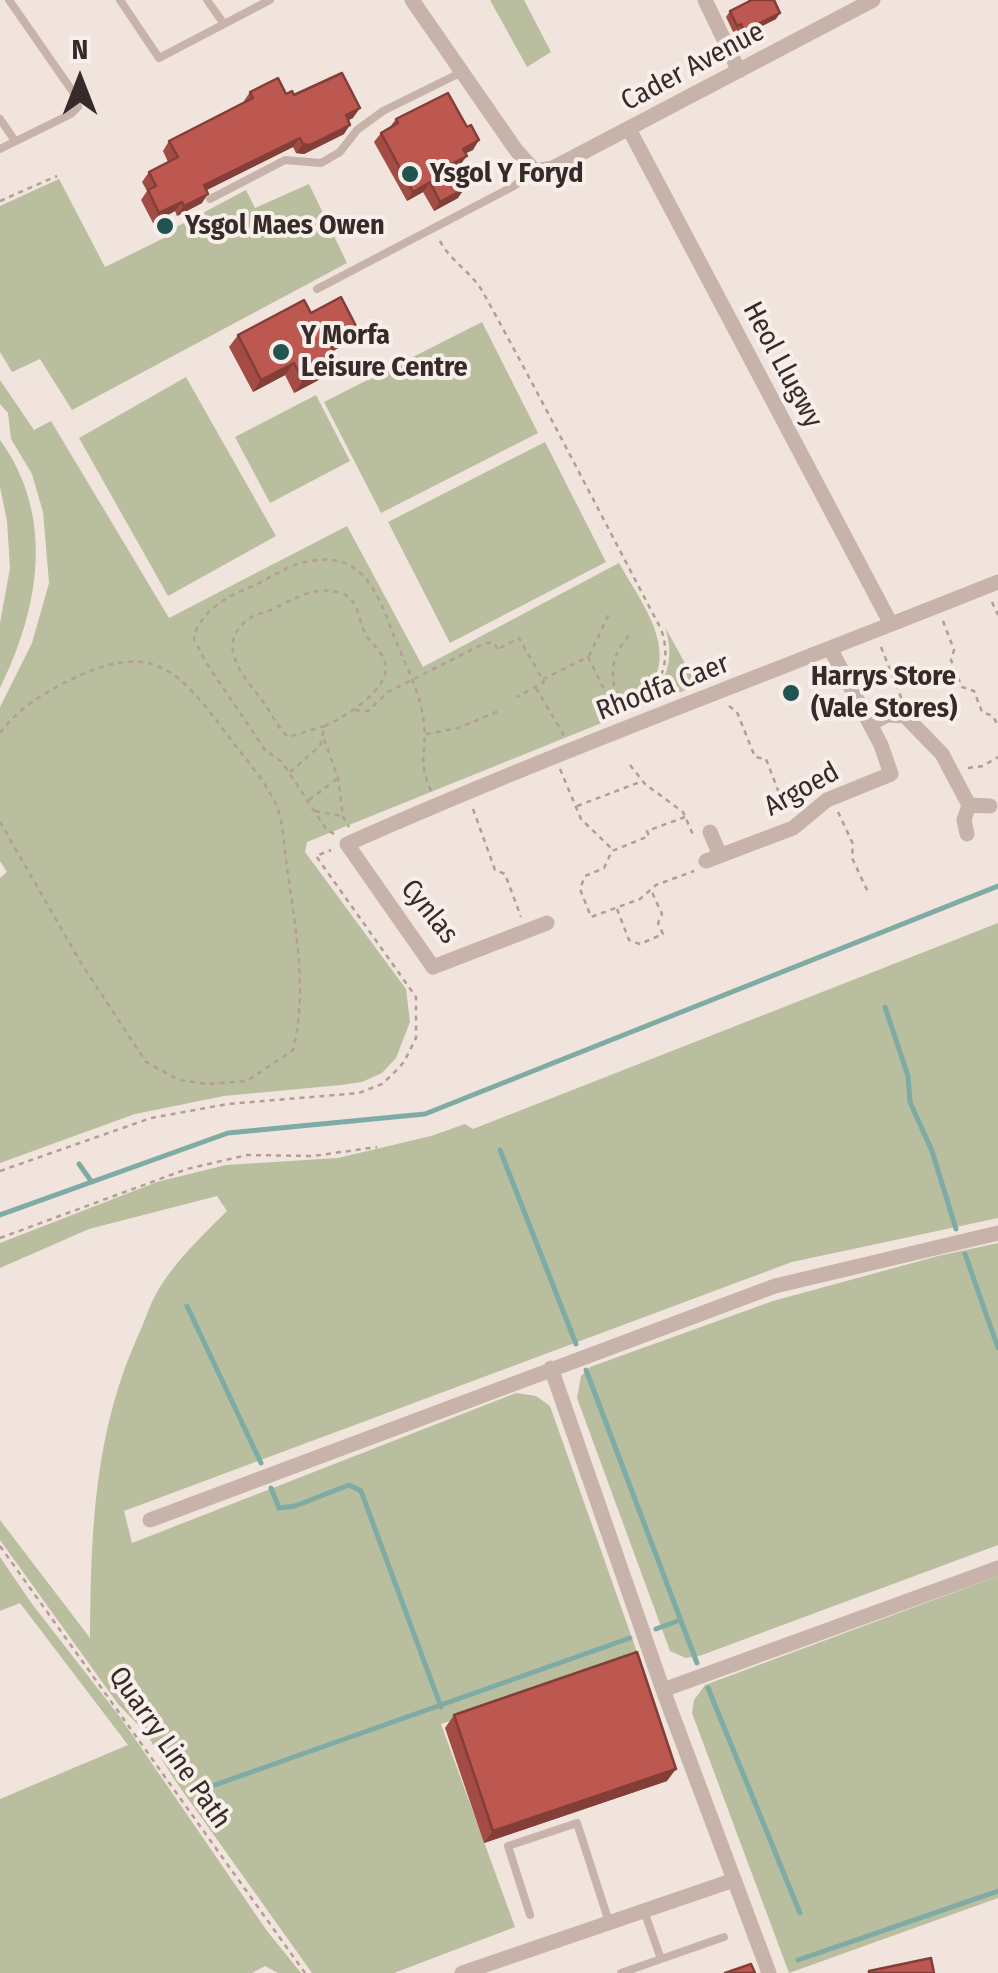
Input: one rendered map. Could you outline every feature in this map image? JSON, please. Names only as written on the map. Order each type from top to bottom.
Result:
[{"type":"street","points":[[412,0],[516,150],[535,171]]},
{"type":"street","points":[[705,0],[739,71]]},
{"type":"street","name":"Cader Avenue","points":[[535,171],[553,168],[629,130],[873,0]]},
{"type":"street","name":"Heol Llugwy","points":[[629,130],[883,628]]},
{"type":"street","name":"Rhodfa Caer","points":[[351,842],[625,728],[998,582]]},
{"type":"street","name":"Argoed","points":[[713,858],[793,828],[825,802],[891,774],[831,650]]},
{"type":"street","points":[[870,724],[897,714],[912,722],[950,766],[970,805],[964,820],[967,834]]},
{"type":"street","points":[[970,805],[990,806]]},
{"type":"street","points":[[710,832],[713,858]]},
{"type":"street","name":"Cynlas","points":[[351,842],[434,967],[547,923]]},
{"type":"street","points":[[150,1520],[776,1286],[998,1233]]},
{"type":"street","points":[[551,1368],[662,1690],[769,1973]]},
{"type":"street","points":[[662,1690],[998,1568]]},
{"type":"street","points":[[462,1973],[734,1880]]},
{"type":"lane","points":[[0,149],[78,107],[72,92],[9,0]]},
{"type":"lane","points":[[120,0],[159,58],[270,0]]},
{"type":"lane","points":[[207,0],[224,24]]},
{"type":"lane","points":[[210,200],[284,160],[321,163],[340,152],[356,130],[383,111],[462,72]]},
{"type":"lane","points":[[0,120],[15,141]]},
{"type":"lane","points":[[317,288],[514,186],[535,171]]},
{"type":"lane","points":[[530,1915],[508,1846],[577,1823],[610,1922]]},
{"type":"lane","points":[[644,1911],[661,1959]]},
{"type":"lane","points":[[621,1973],[724,1937]]},
{"type":"path","points":[[0,201],[57,176]]},
{"type":"path","points":[[434,227],[451,258],[478,283],[661,629],[666,659],[662,677],[640,714],[644,721]]},
{"type":"path","points":[[351,842],[326,829],[282,762],[265,750],[194,640],[201,620],[235,593],[302,562],[333,561],[356,566],[364,573],[388,618],[413,682],[424,734],[420,767],[437,806]]},
{"type":"path","points":[[342,593],[353,600],[365,632],[385,662],[386,672],[379,686],[354,710],[324,726],[288,737],[233,658],[235,637],[249,619],[300,595],[342,593]]},
{"type":"path","points":[[936,606],[954,650],[951,660],[962,687],[974,691],[982,712],[993,716],[998,726]]},
{"type":"path","points":[[517,697],[588,657],[609,614]]},
{"type":"path","points":[[883,628],[912,722]]},
{"type":"path","points":[[625,728],[612,676],[613,659],[630,634]]},
{"type":"path","points":[[354,710],[368,711],[385,694],[485,644],[500,650],[519,638],[543,679]]},
{"type":"path","points":[[588,657],[610,699],[616,697]]},
{"type":"path","points":[[0,733],[11,718],[33,701],[96,667],[128,662],[154,665],[192,686],[266,786],[279,811],[298,942],[300,1002],[294,1050],[248,1081],[206,1084],[179,1080],[146,1062],[81,963],[0,822]]},
{"type":"path","points":[[379,686],[385,694]]},
{"type":"path","points":[[536,686],[572,750]]},
{"type":"path","points":[[723,691],[731,710],[737,712],[754,757],[766,759],[793,828]]},
{"type":"path","points":[[424,734],[458,728],[499,711]]},
{"type":"path","points":[[324,726],[351,842]]},
{"type":"path","points":[[289,773],[309,758],[324,738]]},
{"type":"path","points":[[950,766],[974,769],[998,756]]},
{"type":"path","points":[[555,758],[581,819],[613,850]]},
{"type":"path","points":[[630,765],[642,781],[685,818],[694,838],[710,832]]},
{"type":"path","points":[[308,801],[338,778]]},
{"type":"path","points":[[576,806],[642,781]]},
{"type":"path","points":[[467,794],[495,870],[506,874],[526,931]]},
{"type":"path","points":[[825,802],[842,815],[854,844],[852,858],[868,892]]},
{"type":"path","points":[[314,811],[343,817]]},
{"type":"path","points":[[685,818],[647,831],[649,836],[613,850],[604,868],[584,876],[580,889],[592,917],[640,899],[651,890],[707,866],[713,858]]},
{"type":"path","points":[[0,1171],[150,1118],[228,1104],[359,1093],[382,1084],[392,1075],[416,1038],[416,997],[316,856],[351,842]]},
{"type":"path","points":[[617,908],[629,940],[640,944],[663,934],[658,922],[662,914],[651,890]]},
{"type":"path","points":[[0,1238],[119,1192],[247,1155],[313,1156],[378,1147]]},
{"type":"path","name":"Quarry Line Path","points":[[0,1546],[305,1973]]},
{"type":"green space","points":[[490,0],[524,0],[551,52],[527,67]]},
{"type":"green space","points":[[59,179],[105,267],[246,190],[255,208],[309,184],[347,263],[72,410],[40,359],[12,372],[0,352],[0,206]]},
{"type":"green space","points":[[482,322],[538,433],[381,513],[324,402]]},
{"type":"green space","points":[[186,377],[276,536],[168,596],[79,438]]},
{"type":"green space","points":[[0,380],[34,430],[51,421],[169,618],[347,526],[423,667],[619,563],[643,604],[660,650],[659,665],[652,684],[629,712],[307,842],[305,852],[406,989],[410,1022],[396,1058],[382,1073],[362,1082],[224,1096],[135,1114],[0,1163],[0,878],[7,872],[0,861],[0,707],[32,643],[49,583],[43,512],[32,474],[11,439],[8,413],[0,404]]},
{"type":"green space","points":[[316,395],[350,461],[270,503],[235,437]]},
{"type":"green space","points":[[0,440],[18,470],[29,500],[36,564],[24,627],[0,688],[0,623],[10,568],[0,487]]},
{"type":"green space","points":[[545,442],[606,562],[450,643],[388,522]]},
{"type":"green space","points":[[665,627],[697,685],[660,701],[656,692],[667,669],[669,653]]},
{"type":"green space","points":[[998,923],[998,1218],[792,1262],[124,1511],[132,1543],[516,1393],[536,1396],[550,1406],[638,1655],[441,1724],[515,1927],[394,1973],[312,1973],[174,1779],[146,1733],[118,1704],[0,1540],[0,1520],[90,1638],[94,1519],[113,1404],[160,1287],[227,1211],[217,1196],[89,1229],[0,1268],[0,1243],[157,1182],[226,1165],[338,1158],[465,1124],[473,1129]]},
{"type":"green space","points":[[998,1243],[998,1545],[702,1655],[686,1658],[670,1651],[577,1398],[581,1376],[590,1367],[773,1301]]},
{"type":"green space","points":[[0,1557],[120,1717],[267,1931],[301,1973],[278,1973],[265,1966],[252,1973],[0,1973],[0,1799],[128,1745],[20,1603],[0,1611]]},
{"type":"green space","points":[[998,1576],[998,1898],[789,1973],[692,1713],[694,1700],[705,1685]]},
{"type":"building","points":[[752,0],[774,0],[780,13],[744,31],[730,11]]},
{"type":"building","points":[[342,73],[360,108],[346,115],[350,125],[310,145],[303,144],[300,138],[204,185],[208,194],[159,213],[148,190],[156,186],[149,172],[178,157],[169,141],[253,98],[250,92],[278,78],[286,94],[292,91],[294,95]]},
{"type":"building","points":[[448,93],[479,140],[463,149],[467,156],[451,164],[465,188],[440,202],[430,182],[413,192],[381,133],[398,123],[396,119]]},
{"type":"building","name":"Y Morfa Leisure Centre","points":[[341,297],[358,330],[330,344],[339,362],[303,381],[294,363],[261,380],[238,335],[304,300],[311,313]]},
{"type":"building","points":[[637,1652],[676,1769],[493,1831],[454,1715]]},
{"type":"building","points":[[931,1958],[934,1973],[869,1973],[869,1971]]},
{"type":"building","points":[[751,1964],[755,1973],[725,1973]]},
{"type":"waterway","points":[[0,1215],[228,1133],[425,1114],[998,886]]},
{"type":"waterway","points":[[885,1007],[908,1076],[910,1102],[932,1151],[956,1229]]},
{"type":"waterway","points":[[500,1150],[576,1344]]},
{"type":"waterway","points":[[79,1164],[91,1181]]},
{"type":"waterway","points":[[965,1254],[998,1348]]},
{"type":"waterway","points":[[187,1306],[261,1463]]},
{"type":"waterway","points":[[586,1370],[697,1663]]},
{"type":"waterway","points":[[271,1488],[279,1508],[295,1506],[349,1485],[361,1491],[441,1707]]},
{"type":"waterway","points":[[656,1629],[680,1620]]},
{"type":"waterway","points":[[212,1786],[630,1638]]},
{"type":"waterway","points":[[708,1688],[800,1913]]},
{"type":"waterway","points":[[798,1960],[998,1891]]},
{"type":"place","name":"Ysgol Y Foryd","points":[[410,174]]},
{"type":"place","name":"Ysgol Maes Owen","points":[[165,226]]},
{"type":"place","name":"Y Morfa Leisure Centre","points":[[281,352]]},
{"type":"place","name":"Harrys Store (Vale Stores)","points":[[791,693]]}]
